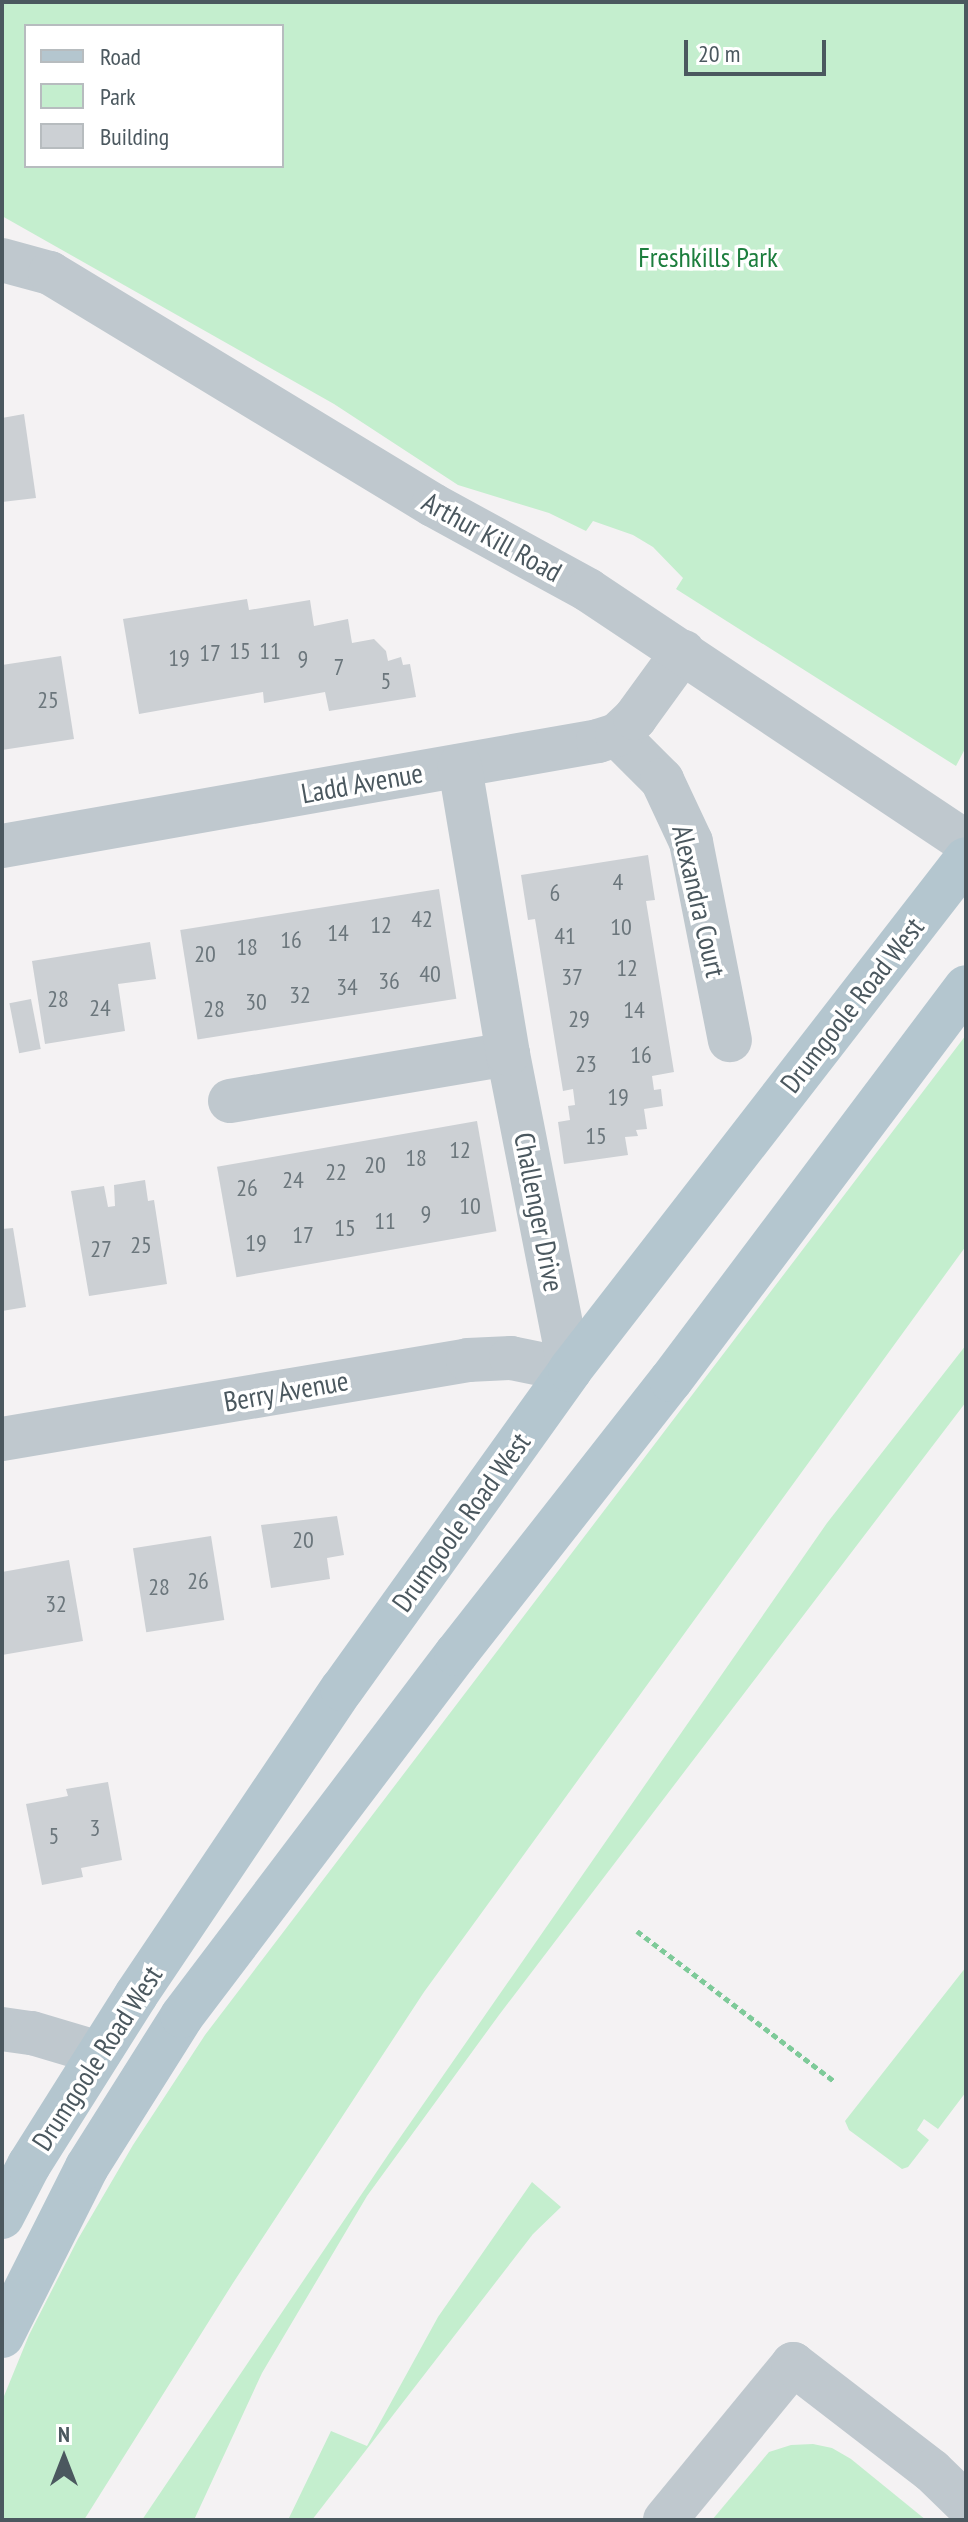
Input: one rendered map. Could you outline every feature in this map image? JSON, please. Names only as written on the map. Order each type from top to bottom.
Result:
[{"type":"main road","name":"Drumgoole Road West","points":[[2,2217],[29,2165],[99,2053],[342,1689],[570,1370],[966,859]]},
{"type":"main road","name":"Drumgoole Road West","points":[[2,2336],[87,2167],[182,2016],[456,1654],[671,1380],[966,987]]},
{"type":"street","name":"Arthur Kill Road","points":[[2,260],[50,273],[433,505],[588,590],[966,842]]},
{"type":"street","points":[[617,735],[648,703],[683,652]]},
{"type":"street","name":"Ladd Avenue","points":[[2,846],[460,766],[617,735]]},
{"type":"street","name":"Alexandra Court","points":[[617,735],[662,780],[691,842],[730,1040]]},
{"type":"street","name":"Challenger Drive","points":[[460,766],[508,1054],[570,1370]]},
{"type":"street","points":[[230,1101],[508,1054]]},
{"type":"street","name":"Berry Avenue","points":[[2,1439],[468,1360],[511,1358],[570,1370]]},
{"type":"street","points":[[2,2029],[32,2033],[99,2053]]},
{"type":"street","points":[[665,2520],[793,2364],[932,2471],[966,2504]]},
{"type":"path","points":[[637,1931],[834,2081]]},
{"type":"green space","name":"Freshkills Park","points":[[2,2],[966,2],[966,747],[956,766],[676,589],[683,578],[653,547],[633,535],[593,521],[586,531],[549,513],[458,485],[334,404],[2,216]]},
{"type":"green space","points":[[966,1035],[966,1246],[424,1992],[233,2283],[84,2520],[2,2520],[2,2401],[29,2335],[78,2239],[133,2145],[205,2035]]},
{"type":"green space","points":[[966,1345],[966,1402],[499,2015],[367,2196],[262,2373],[194,2520],[142,2520],[390,2152],[827,1523]]},
{"type":"green space","points":[[966,1967],[966,2092],[938,2129],[924,2119],[917,2130],[929,2140],[908,2167],[902,2169],[849,2130],[845,2121]]},
{"type":"green space","points":[[532,2182],[561,2207],[533,2234],[312,2520],[288,2520],[331,2431],[367,2446],[438,2317]]},
{"type":"green space","points":[[813,2444],[832,2448],[851,2459],[926,2520],[712,2520],[769,2452],[791,2445]]},
{"type":"building","points":[[24,414],[36,498],[2,502],[2,418]]},
{"type":"building","points":[[247,599],[249,610],[310,600],[314,626],[348,619],[352,643],[374,639],[386,651],[388,661],[401,657],[403,665],[410,664],[416,697],[329,711],[325,692],[264,703],[263,692],[139,714],[123,619]]},
{"type":"building","points":[[61,656],[74,739],[2,750],[2,665]]},
{"type":"building","points":[[648,855],[655,900],[646,901],[674,1072],[652,1076],[654,1090],[661,1089],[663,1106],[644,1109],[647,1129],[636,1130],[638,1136],[625,1137],[628,1155],[564,1164],[558,1122],[570,1120],[568,1106],[575,1105],[573,1089],[563,1091],[535,919],[528,920],[521,875]]},
{"type":"building","points":[[439,889],[456,999],[198,1040],[180,930]]},
{"type":"building","points":[[150,942],[156,979],[118,984],[125,1031],[45,1044],[32,961]]},
{"type":"building","points":[[31,999],[41,1049],[19,1053],[9,1003]]},
{"type":"building","points":[[477,1121],[496,1231],[236,1277],[217,1167]]},
{"type":"building","points":[[145,1180],[148,1201],[154,1200],[167,1284],[89,1296],[71,1191],[104,1186],[108,1207],[115,1206],[114,1185]]},
{"type":"building","points":[[13,1228],[26,1307],[2,1311],[2,1229]]},
{"type":"building","points":[[337,1516],[344,1555],[327,1558],[330,1579],[271,1588],[261,1525]]},
{"type":"building","points":[[211,1536],[224,1620],[146,1632],[133,1548]]},
{"type":"building","points":[[69,1560],[83,1641],[2,1655],[2,1572]]},
{"type":"building","points":[[108,1782],[122,1860],[81,1868],[83,1877],[42,1885],[26,1804],[68,1796],[66,1789]]}]
